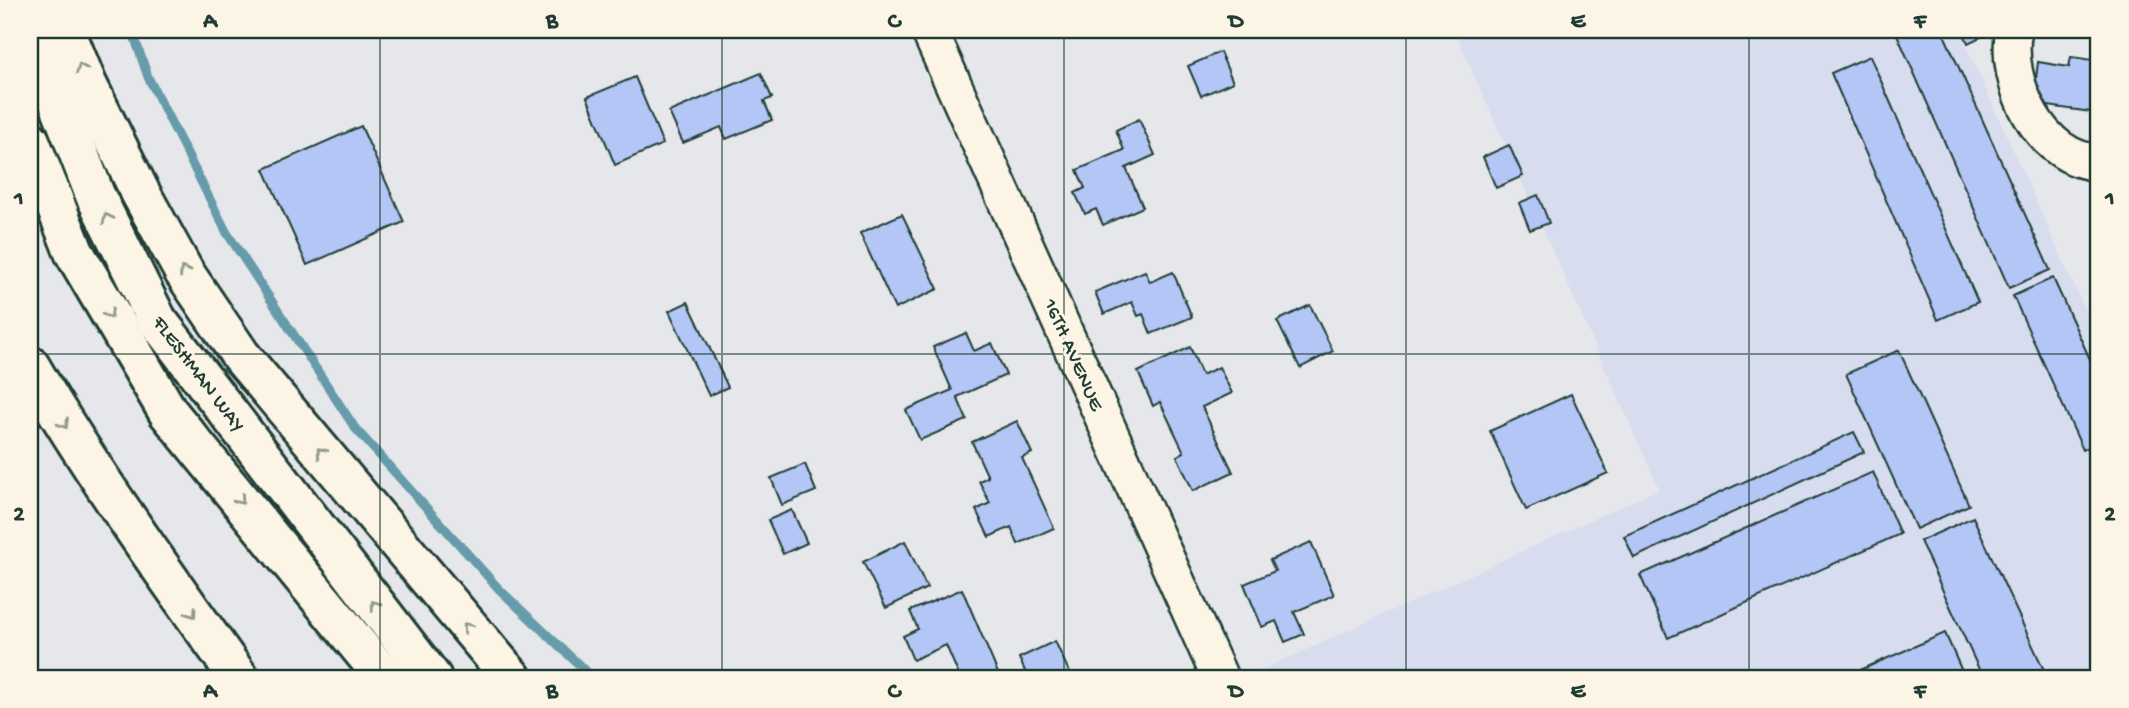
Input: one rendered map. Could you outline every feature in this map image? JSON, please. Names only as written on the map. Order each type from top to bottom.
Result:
[{"type":"main road","name":"FLESHMAN WAY","points":[[35,30],[58,100],[95,195],[157,320],[432,678]]},
{"type":"main road","points":[[65,30],[87,84],[140,192],[184,272],[241,356],[512,678]]},
{"type":"main road","name":"FLESHMAN WAY","points":[[30,141],[74,252],[168,412],[385,678]]},
{"type":"main road","points":[[30,366],[67,429],[139,538],[239,678]]},
{"type":"street","name":"16TH AVENUE","points":[[929,30],[1220,678]]},
{"type":"street","points":[[2014,30],[2014,71],[2033,119],[2065,151],[2078,158],[2099,162]]},
{"type":"shaded area","points":[[1454,30],[1959,30],[2099,341],[2099,678],[1244,678],[1659,489]]},
{"type":"building","points":[[1895,30],[1942,30],[2050,270],[2009,288]]},
{"type":"building","points":[[1962,30],[1990,30],[1991,32],[1968,43]]},
{"type":"building","points":[[1220,52],[1233,82],[1201,96],[1188,66]]},
{"type":"building","points":[[1870,56],[1978,302],[1938,320],[1831,73]]},
{"type":"building","points":[[2071,57],[2093,60],[2092,73],[2099,74],[2099,113],[2033,104],[2038,62],[2069,67]]},
{"type":"building","points":[[761,73],[772,98],[764,101],[772,120],[726,139],[721,127],[683,143],[669,112]]},
{"type":"building","points":[[635,77],[663,144],[615,165],[587,97]]},
{"type":"building","points":[[1139,119],[1155,155],[1126,168],[1143,207],[1103,225],[1096,209],[1085,214],[1075,193],[1085,188],[1077,170],[1124,150],[1116,130]]},
{"type":"building","points":[[361,126],[404,222],[307,265],[264,169]]},
{"type":"building","points":[[1509,145],[1523,176],[1496,188],[1483,157]]},
{"type":"building","points":[[1538,195],[1549,223],[1530,230],[1519,203]]},
{"type":"building","points":[[902,214],[938,289],[895,309],[860,233]]},
{"type":"building","points":[[1145,271],[1150,282],[1173,272],[1192,317],[1151,334],[1143,314],[1138,316],[1132,302],[1104,314],[1095,292]]},
{"type":"building","points":[[2053,278],[2099,379],[2099,442],[2083,450],[2013,296]]},
{"type":"building","points":[[688,302],[728,387],[709,396],[669,311]]},
{"type":"building","points":[[1310,305],[1333,351],[1300,368],[1277,321]]},
{"type":"building","points":[[966,333],[974,351],[992,343],[1006,375],[957,397],[967,420],[920,440],[906,410],[952,390],[933,347]]},
{"type":"building","points":[[1190,347],[1202,375],[1219,367],[1232,393],[1202,407],[1233,472],[1193,491],[1177,456],[1184,452],[1160,402],[1153,406],[1138,372]]},
{"type":"building","points":[[1899,350],[1969,505],[1916,529],[1846,374]]},
{"type":"building","points":[[1571,394],[1608,473],[1526,510],[1490,431]]},
{"type":"building","points":[[1017,421],[1032,453],[1022,458],[1054,528],[1018,544],[1011,527],[989,537],[976,510],[990,503],[979,481],[988,477],[972,442]]},
{"type":"building","points":[[1854,432],[1864,452],[1634,558],[1624,536]]},
{"type":"building","points":[[2099,456],[2099,487],[2088,461]]},
{"type":"building","points":[[805,464],[816,491],[782,505],[771,478]]},
{"type":"building","points":[[1873,472],[1900,534],[1668,638],[1640,575]]},
{"type":"building","points":[[792,510],[807,543],[783,554],[768,520]]},
{"type":"building","points":[[1973,517],[2044,670],[2026,678],[1983,678],[1920,541]]},
{"type":"building","points":[[905,541],[927,588],[886,608],[863,562]]},
{"type":"building","points":[[1311,542],[1334,595],[1294,612],[1304,634],[1285,642],[1276,621],[1262,627],[1244,584],[1275,571],[1270,560]]},
{"type":"building","points":[[962,589],[1000,678],[960,678],[946,645],[913,660],[903,636],[918,629],[910,611]]},
{"type":"building","points":[[1945,633],[1965,678],[1842,678]]},
{"type":"building","points":[[1055,641],[1072,678],[1028,678],[1019,658]]},
{"type":"waterway","points":[[132,30],[148,77],[227,233],[355,428],[499,589],[593,678]]}]
